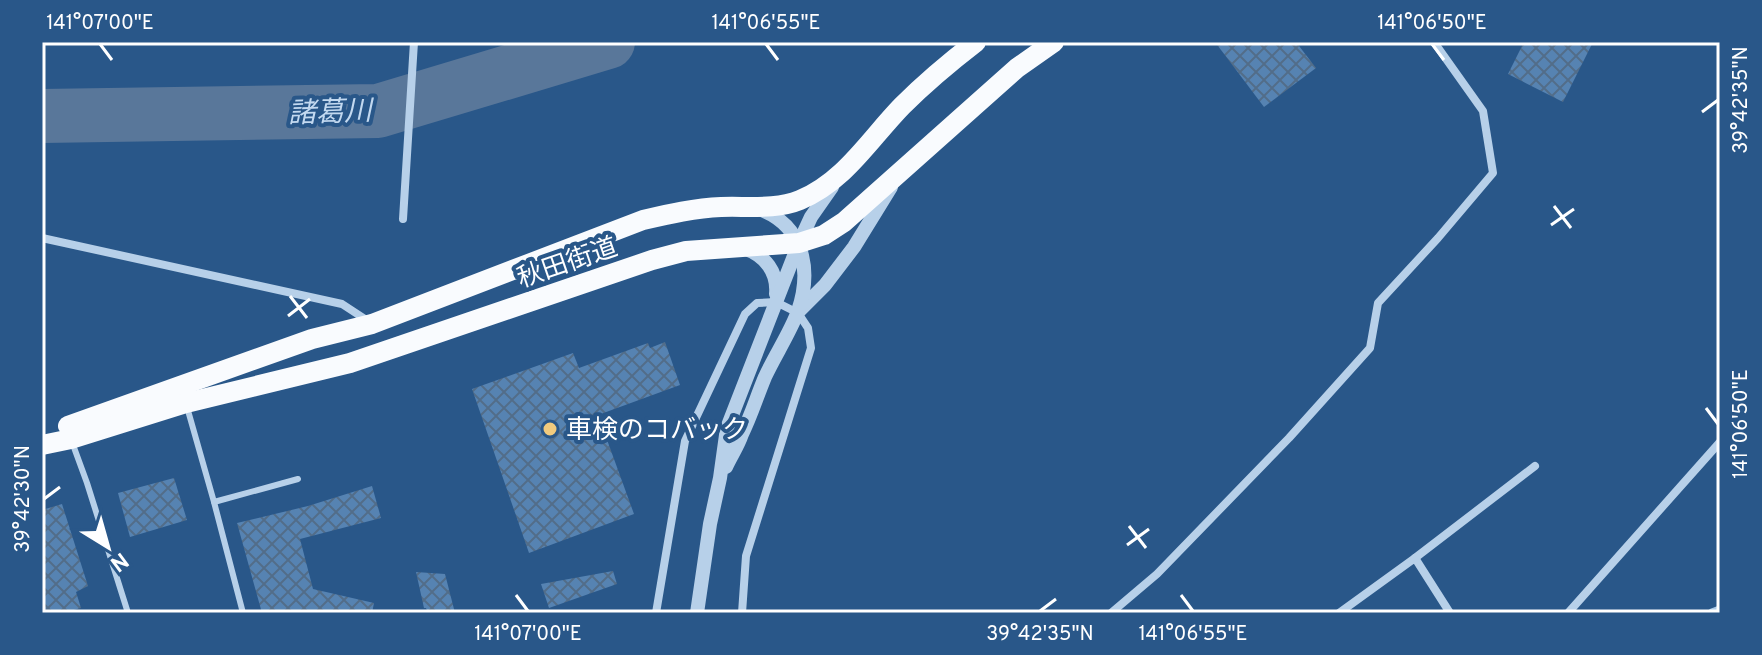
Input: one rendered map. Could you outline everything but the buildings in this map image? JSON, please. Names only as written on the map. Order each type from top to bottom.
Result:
[{"type":"main road","name":"秋田街道","points":[[42,435],[312,339],[372,324],[643,220],[719,207],[770,206],[798,201],[843,173],[901,108],[976,42]]},
{"type":"main road","name":"秋田街道","points":[[42,445],[186,403],[350,363],[652,260],[686,251],[799,243],[824,235],[844,222],[1017,68],[1054,42]]},
{"type":"street","points":[[403,219],[414,42]]},
{"type":"street","points":[[1111,613],[1157,574],[1289,438],[1370,348],[1378,303],[1493,173],[1483,111],[1434,42]]},
{"type":"street","points":[[697,613],[727,428],[799,243],[825,194],[843,173]]},
{"type":"street","points":[[720,478],[798,313],[825,285],[854,247],[899,173]]},
{"type":"street","points":[[752,207],[772,214],[787,225],[799,243],[804,261],[804,282],[798,313]]},
{"type":"street","points":[[42,238],[342,304],[372,324]]},
{"type":"street","points":[[734,247],[748,249],[767,262],[777,285],[776,302]]},
{"type":"street","points":[[656,613],[685,441],[745,314],[757,303],[776,302],[798,313],[808,328],[811,348],[746,556],[742,613]]},
{"type":"street","points":[[1568,613],[1720,442]]},
{"type":"street","points":[[1339,613],[1535,466]]},
{"type":"street","points":[[1415,558],[1450,613]]},
{"type":"lane","points":[[186,403],[243,613]]},
{"type":"lane","points":[[71,439],[128,613]]},
{"type":"lane","points":[[214,502],[298,479]]},
{"type":"waterway","name":"諸葛川","points":[[42,116],[378,111],[608,42]]},
{"type":"waterway","points":[[1712,613],[1720,610]]},
{"type":"place","name":"車検のコバック","points":[[550,429]]}]
